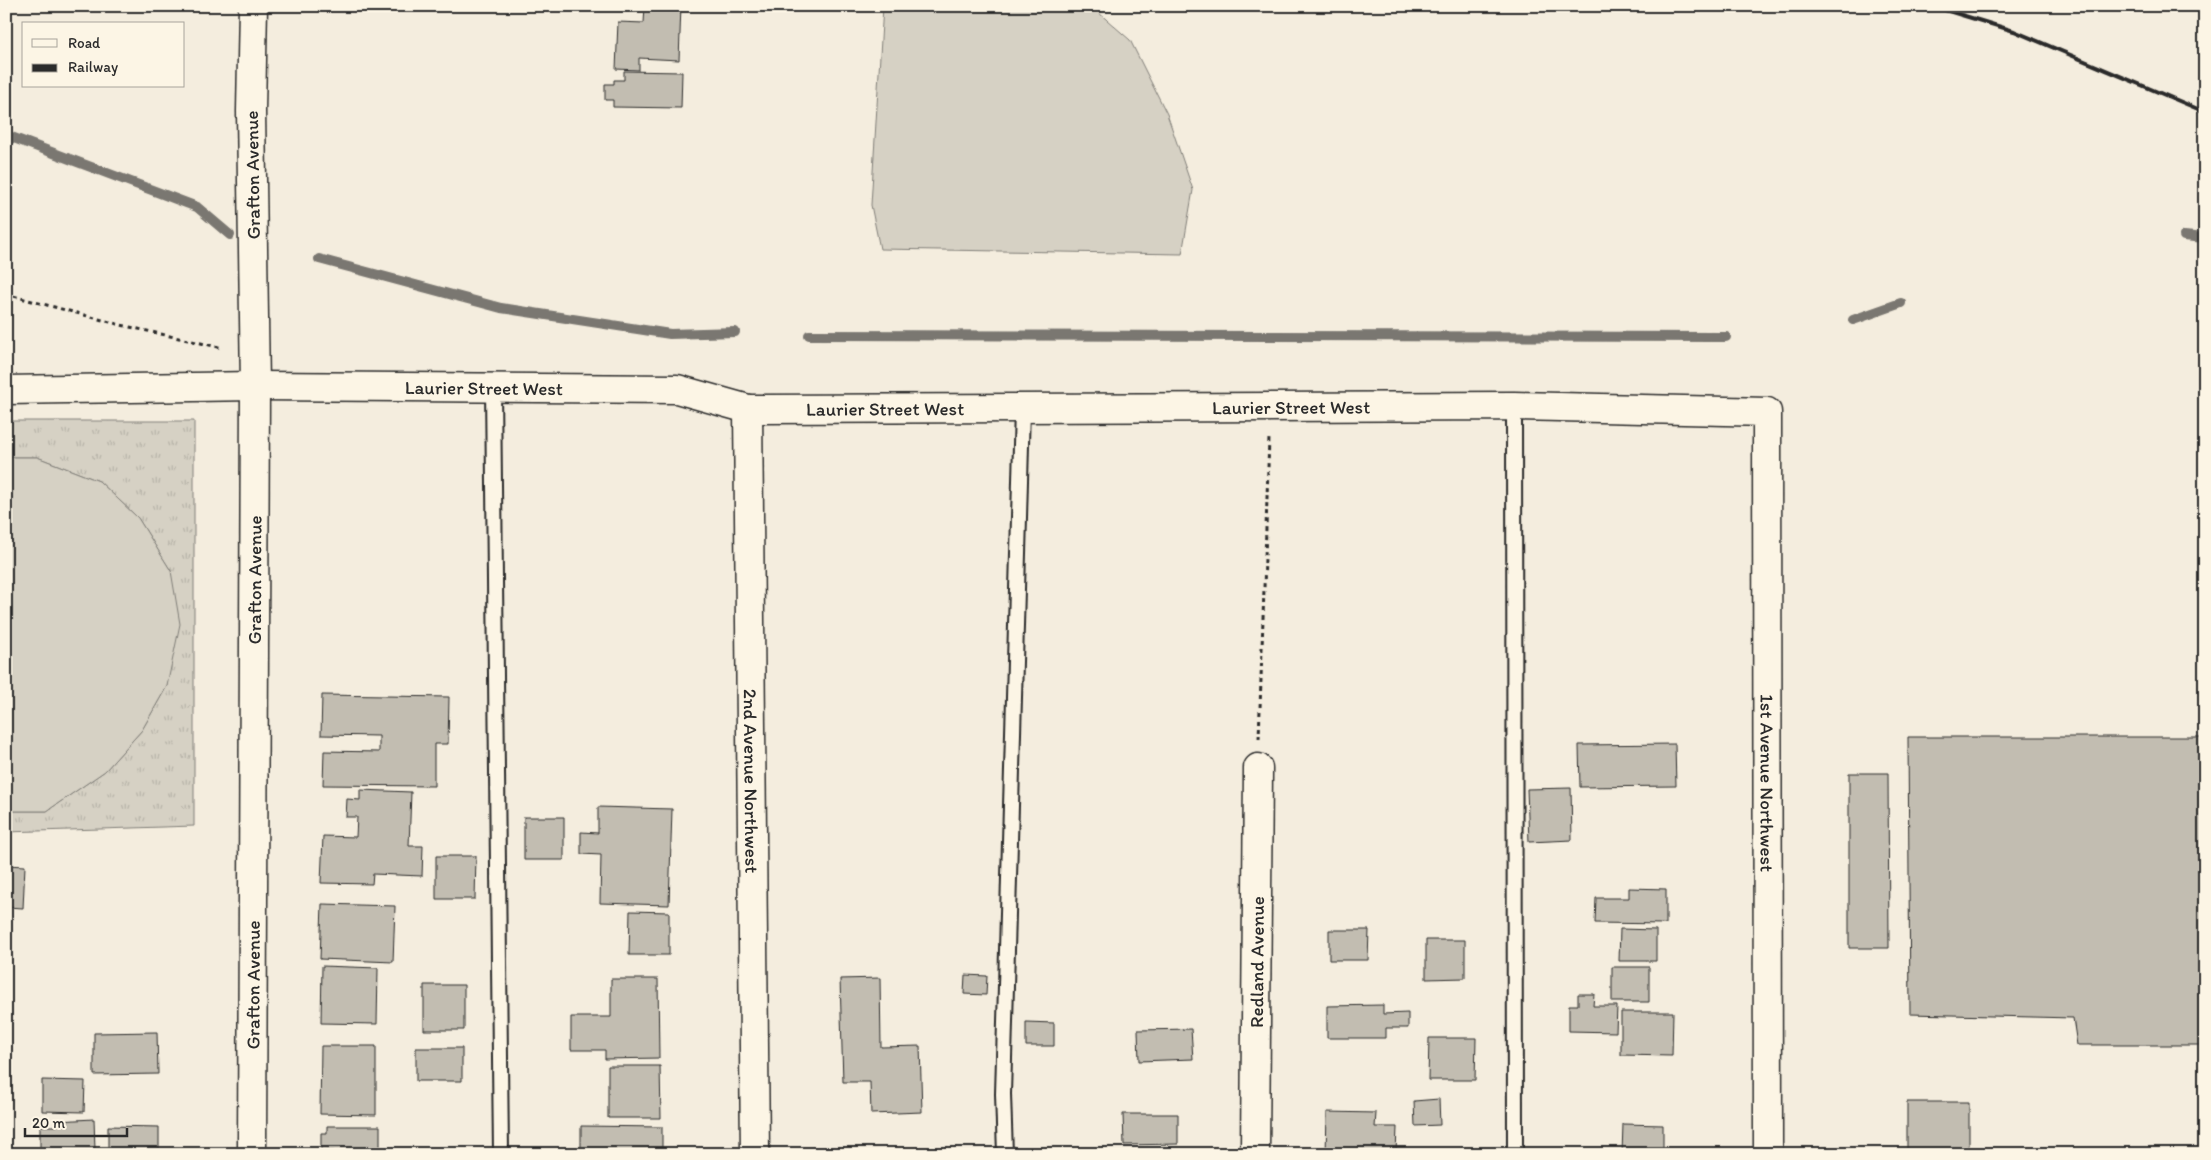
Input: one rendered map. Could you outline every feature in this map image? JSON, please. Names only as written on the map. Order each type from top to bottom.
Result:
[{"type":"street","name":"Grafton Avenue","points":[[252,1154],[256,386],[251,111],[253,6]]},
{"type":"street","name":"Laurier Street West","points":[[6,390],[256,386],[677,390],[748,409],[1514,406],[1767,412]]},
{"type":"street","name":"2nd Avenue Northwest","points":[[748,409],[755,1154]]},
{"type":"street","name":"1st Avenue Northwest","points":[[1767,412],[1768,1154]]},
{"type":"street","name":"Redland Avenue","points":[[1255,1154],[1258,768]]},
{"type":"lane","points":[[493,388],[501,1154]]},
{"type":"lane","points":[[1514,406],[1515,1154]]},
{"type":"lane","points":[[1005,1154],[1004,1094],[1022,409]]},
{"type":"path","points":[[6,294],[121,325],[255,355]]},
{"type":"path","points":[[1258,768],[1270,407]]},
{"type":"green space","points":[[883,6],[1091,6],[1130,40],[1167,114],[1193,190],[1182,254],[880,249],[871,205]]},
{"type":"green space","points":[[6,421],[194,421],[194,826],[6,832],[6,811],[47,811],[105,771],[142,730],[167,686],[171,571],[138,518],[99,481],[37,457],[6,457]]},
{"type":"green space","points":[[6,457],[37,457],[99,481],[138,518],[171,571],[180,624],[167,686],[142,730],[105,771],[47,811],[6,811]]},
{"type":"building","points":[[645,6],[681,6],[679,60],[639,58],[639,70],[616,69],[618,22],[644,23]]},
{"type":"building","points":[[624,71],[682,72],[681,108],[613,107],[613,100],[605,100],[605,84],[614,84],[614,80],[624,80]]},
{"type":"building","points":[[322,695],[449,697],[448,744],[434,744],[434,786],[323,785],[324,751],[379,752],[379,736],[321,735]]},
{"type":"building","points":[[1908,737],[2205,737],[2205,1045],[2077,1045],[2073,1018],[1910,1014]]},
{"type":"building","points":[[1675,744],[1676,786],[1580,787],[1579,745]]},
{"type":"building","points":[[1849,773],[1888,773],[1889,948],[1849,948]]},
{"type":"building","points":[[1571,788],[1572,840],[1529,842],[1527,789]]},
{"type":"building","points":[[360,790],[411,792],[409,846],[423,846],[422,876],[373,874],[372,884],[321,883],[323,836],[356,837],[357,817],[346,817],[347,799],[360,800]]},
{"type":"building","points":[[598,807],[672,809],[669,905],[600,903],[601,855],[581,854],[581,832],[598,833]]},
{"type":"building","points":[[524,817],[564,817],[564,860],[524,860]]},
{"type":"building","points":[[436,856],[476,856],[475,899],[436,899]]},
{"type":"building","points":[[6,865],[25,866],[23,908],[6,907]]},
{"type":"building","points":[[1629,888],[1666,889],[1666,924],[1595,923],[1596,898],[1629,898]]},
{"type":"building","points":[[322,904],[395,906],[393,962],[320,959]]},
{"type":"building","points":[[630,911],[669,912],[669,955],[629,955]]},
{"type":"building","points":[[1620,929],[1656,930],[1656,961],[1619,961]]},
{"type":"building","points":[[1329,930],[1369,930],[1368,960],[1329,960]]},
{"type":"building","points":[[1426,940],[1465,940],[1465,978],[1426,979]]},
{"type":"building","points":[[322,966],[378,968],[377,1024],[321,1023]]},
{"type":"building","points":[[1612,967],[1649,967],[1649,1002],[1612,1002]]},
{"type":"building","points":[[965,975],[987,976],[986,995],[964,994]]},
{"type":"building","points":[[880,978],[881,1047],[920,1046],[922,1112],[871,1114],[870,1082],[843,1082],[840,979]]},
{"type":"building","points":[[611,979],[658,979],[659,1058],[605,1059],[605,1050],[571,1050],[571,1017],[611,1017]]},
{"type":"building","points":[[424,985],[464,985],[464,1030],[424,1030]]},
{"type":"building","points":[[1578,994],[1594,994],[1593,1006],[1617,1006],[1616,1032],[1569,1031],[1569,1005],[1578,1005]]},
{"type":"building","points":[[1383,1005],[1383,1014],[1408,1013],[1408,1028],[1386,1028],[1386,1038],[1327,1038],[1327,1006]]},
{"type":"building","points":[[1621,1012],[1673,1012],[1672,1056],[1621,1055]]},
{"type":"building","points":[[1026,1022],[1054,1023],[1054,1046],[1026,1046]]},
{"type":"building","points":[[1191,1029],[1193,1059],[1139,1061],[1138,1030]]},
{"type":"building","points":[[157,1032],[158,1074],[94,1075],[94,1033]]},
{"type":"building","points":[[1429,1038],[1476,1038],[1475,1080],[1428,1080]]},
{"type":"building","points":[[321,1046],[376,1046],[376,1115],[320,1114]]},
{"type":"building","points":[[416,1048],[462,1048],[462,1081],[416,1081]]},
{"type":"building","points":[[608,1066],[660,1066],[661,1118],[608,1118]]},
{"type":"building","points":[[42,1080],[85,1081],[84,1112],[42,1111]]},
{"type":"building","points":[[1439,1099],[1440,1125],[1415,1126],[1414,1101]]},
{"type":"building","points":[[1907,1102],[1969,1102],[1969,1152],[1907,1152]]},
{"type":"building","points":[[1327,1112],[1376,1113],[1375,1127],[1397,1127],[1396,1154],[1326,1154]]},
{"type":"building","points":[[1123,1114],[1178,1114],[1178,1144],[1124,1145]]},
{"type":"building","points":[[94,1119],[95,1150],[40,1151],[40,1126],[57,1126],[57,1121]]},
{"type":"building","points":[[1623,1124],[1663,1125],[1663,1154],[1622,1154]]},
{"type":"building","points":[[108,1126],[159,1127],[159,1154],[108,1154]]},
{"type":"building","points":[[327,1126],[380,1126],[380,1154],[334,1154],[334,1151],[321,1151],[321,1133],[327,1133]]},
{"type":"building","points":[[581,1126],[662,1127],[662,1154],[581,1154]]},
{"type":"waterway","points":[[6,135],[197,207],[230,235]]},
{"type":"waterway","points":[[2184,236],[2205,238]]},
{"type":"waterway","points":[[319,259],[501,308],[670,334],[735,332]]},
{"type":"waterway","points":[[1853,320],[1901,303]]},
{"type":"waterway","points":[[809,335],[1726,337]]},
{"type":"railway","points":[[1932,6],[2014,31],[2205,112]]}]
